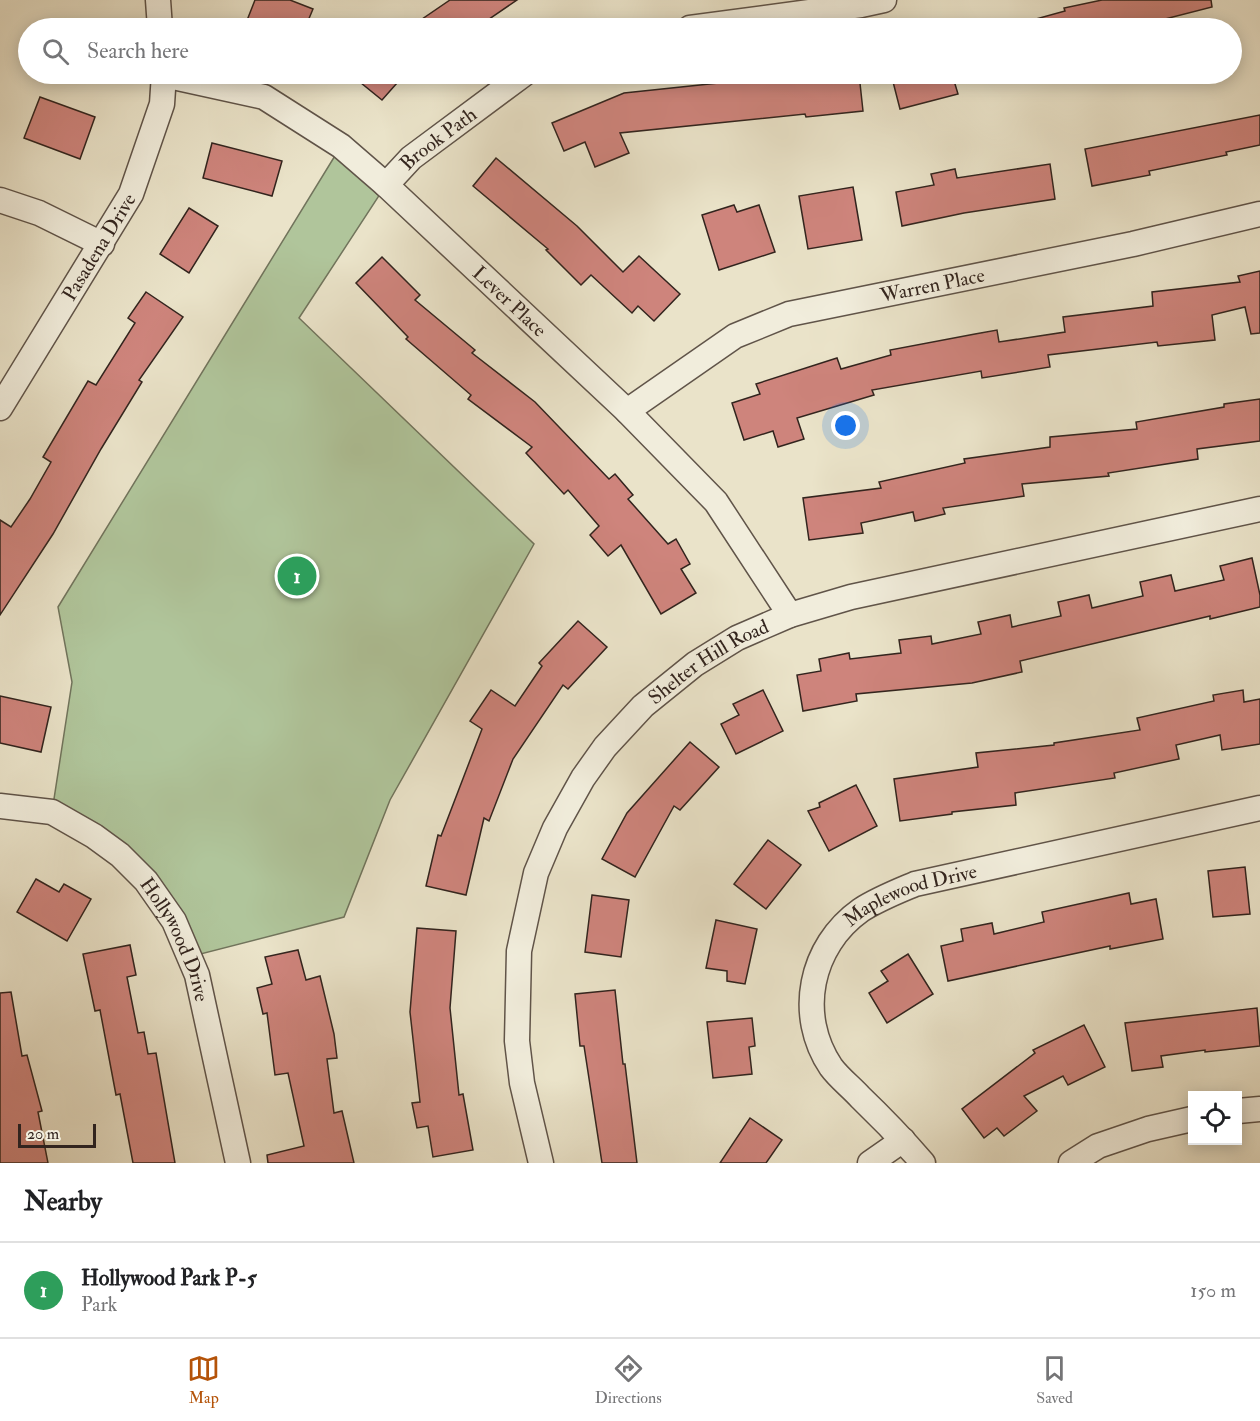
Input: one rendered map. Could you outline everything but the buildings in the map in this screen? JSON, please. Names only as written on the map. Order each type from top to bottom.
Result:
[{"type":"street","points":[[158,0],[159,18]]},
{"type":"street","points":[[764,18],[884,0]]},
{"type":"street","name":"Pasadena Drive","points":[[0,408],[131,195],[162,104],[163,84]]},
{"type":"street","name":"Lever Place","points":[[207,84],[264,97],[341,147],[386,185],[627,411],[716,502],[790,615]]},
{"type":"street","name":"Brook Path","points":[[386,185],[411,158],[511,84]]},
{"type":"street","points":[[0,200],[39,213],[102,244]]},
{"type":"street","name":"Warren Place","points":[[627,411],[735,336],[789,314],[1133,243],[1260,214]]},
{"type":"street","name":"Shelter Hill Road","points":[[541,1163],[522,1083],[518,1041],[519,951],[536,873],[555,828],[583,778],[604,747],[643,706],[695,664],[737,638],[790,615],[851,597],[1260,509]]},
{"type":"street","name":"Hollywood Drive","points":[[0,806],[52,812],[94,836],[120,855],[146,881],[174,921],[197,975],[238,1163]]},
{"type":"street","name":"Maplewood Drive","points":[[923,1163],[832,1069],[818,1043],[811,1009],[812,986],[824,951],[833,936],[854,917],[884,897],[915,884],[1260,808]]},
{"type":"street","points":[[1242,1111],[1260,1109]]},
{"type":"street","points":[[1071,1163],[1098,1146],[1148,1129],[1188,1120]]},
{"type":"street","points":[[870,1163],[903,1140]]},
{"type":"green space","points":[[341,146],[386,185],[299,318],[534,544],[390,800],[344,917],[189,957],[133,868],[52,812],[72,682],[58,607]]},
{"type":"place","name":"Hollywood Park P-5","points":[[297,576]]}]
